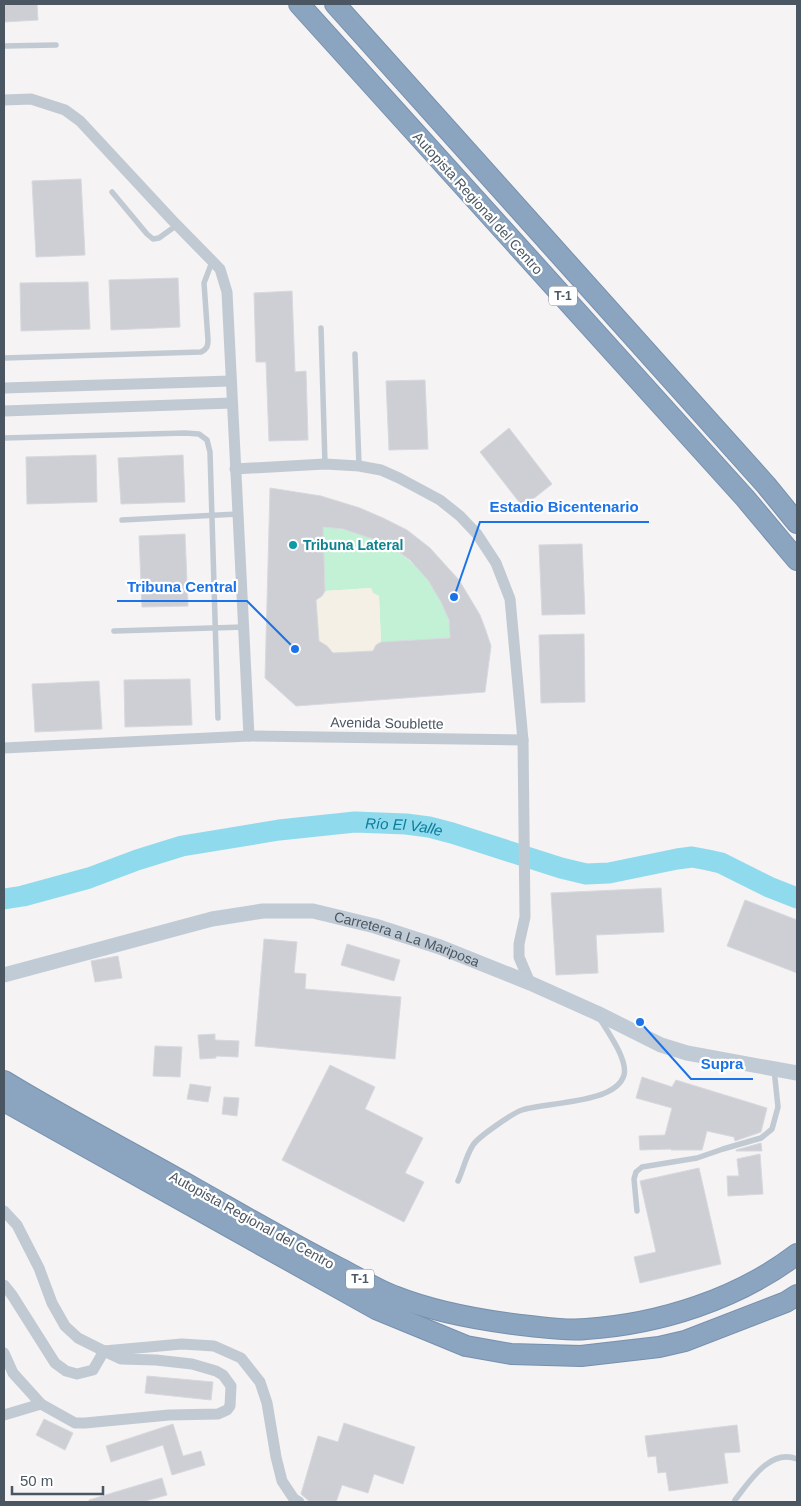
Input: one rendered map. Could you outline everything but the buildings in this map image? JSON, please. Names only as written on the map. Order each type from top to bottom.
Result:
[{"type":"highway","points":[[284,4],[310,28],[326,35]]},
{"type":"highway","name":"Autopista Regional del Centro","points":[[299,4],[744,498],[797,560]]},
{"type":"highway","name":"Autopista Regional del Centro","points":[[335,4],[759,478],[797,523]]},
{"type":"highway","name":"Autopista Regional del Centro","points":[[4,1081],[289,1242],[392,1296],[438,1310],[493,1322],[562,1330],[614,1326],[663,1317],[716,1300],[752,1283],[786,1263],[797,1254]]},
{"type":"highway","name":"Autopista Regional del Centro","points":[[4,1102],[376,1309],[466,1346],[511,1354],[581,1356],[659,1347],[685,1341],[786,1302],[797,1295]]},
{"type":"highway","points":[[685,1341],[705,1344],[728,1338],[797,1310]]},
{"type":"street","points":[[4,100],[31,99],[65,110],[80,121],[220,269],[227,292],[249,736]]},
{"type":"street","points":[[4,388],[231,381]]},
{"type":"street","points":[[4,411],[232,403]]},
{"type":"street","points":[[235,469],[325,464],[359,466],[381,470],[440,500],[460,516],[477,534],[496,563],[510,598],[523,740],[525,917],[519,944],[519,957],[530,983]]},
{"type":"street","name":"Avenida Soublette","points":[[4,748],[249,736],[523,740]]},
{"type":"street","name":"Carretera a La Mariposa","points":[[4,975],[212,919],[263,911],[314,911],[375,926],[422,941],[530,983],[597,1013],[661,1045],[687,1053],[797,1073]]},
{"type":"street","points":[[4,1211],[17,1225],[38,1268],[52,1304],[65,1326],[78,1338],[121,1359],[192,1364],[216,1371],[223,1375],[230,1386],[230,1406],[227,1410],[218,1414],[169,1415],[75,1423],[41,1404],[14,1373],[4,1353]]},
{"type":"street","points":[[4,1285],[55,1363],[66,1371],[77,1374],[93,1370],[104,1351]]},
{"type":"street","points":[[104,1351],[182,1344],[214,1346],[241,1358],[260,1382],[267,1404],[282,1481],[298,1502]]},
{"type":"street","points":[[4,1416],[41,1404]]},
{"type":"lane","points":[[4,46],[56,45]]},
{"type":"lane","points":[[112,192],[153,239],[160,238],[177,225]]},
{"type":"lane","points":[[4,358],[201,352],[208,346],[204,283],[213,261]]},
{"type":"lane","points":[[321,328],[325,464]]},
{"type":"lane","points":[[355,354],[359,466]]},
{"type":"lane","points":[[4,438],[185,433],[199,434],[207,440],[210,452],[218,718]]},
{"type":"lane","points":[[122,520],[238,514]]},
{"type":"lane","points":[[114,630],[244,628]]},
{"type":"lane","points":[[458,1181],[473,1144],[501,1122],[522,1110],[586,1099],[608,1093],[618,1084],[624,1075],[624,1061],[597,1013]]},
{"type":"lane","points":[[637,1211],[634,1179],[636,1172],[642,1167],[697,1158],[761,1138],[772,1128],[778,1107],[774,1069]]},
{"type":"lane","points":[[736,1500],[760,1469],[770,1462],[787,1456],[797,1459]]},
{"type":"green space","points":[[323,527],[363,535],[383,543],[416,566],[440,599],[449,621],[450,638],[381,642],[379,596],[373,593],[371,588],[325,591]]},
{"type":"sand","points":[[371,588],[373,593],[379,596],[381,642],[376,645],[374,651],[331,654],[319,643],[316,599],[322,596],[325,591]]},
{"type":"waterway","name":"Río El Valle","points":[[4,899],[23,896],[89,878],[182,846],[279,830],[355,822],[429,827],[586,874],[609,873],[692,857],[721,863],[769,887],[797,898]]},
{"type":"place","name":"Tribuna Lateral","points":[[293,545]]},
{"type":"place","name":"Estadio Bicentenario","points":[[454,597]]},
{"type":"place","name":"Tribuna Central","points":[[295,649]]},
{"type":"place","name":"Supra","points":[[640,1022]]}]
